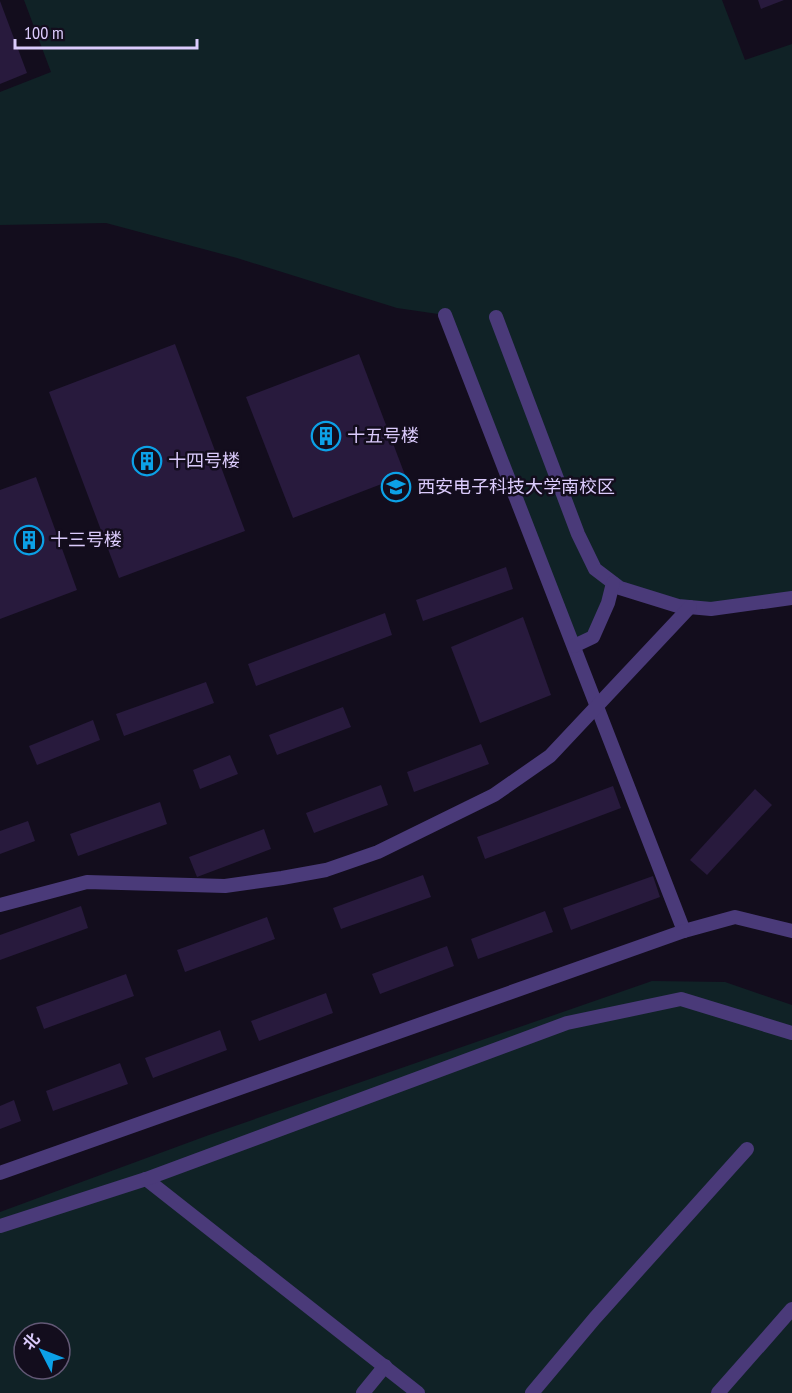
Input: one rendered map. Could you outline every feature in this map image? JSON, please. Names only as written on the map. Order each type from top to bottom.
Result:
[{"type":"street","points":[[445,315],[684,930]]},
{"type":"street","points":[[495,317],[585,553],[595,569],[620,588],[690,607],[711,609],[792,598]]},
{"type":"street","points":[[574,646],[593,637],[608,603],[613,583]]},
{"type":"street","points":[[0,905],[87,882],[225,886],[326,870],[378,852],[494,795],[550,756],[690,607]]},
{"type":"street","points":[[0,1173],[684,930],[735,917],[792,931]]},
{"type":"street","points":[[0,1226],[146,1179],[567,1023],[681,999],[792,1033]]},
{"type":"street","points":[[532,1393],[595,1318],[747,1149]]},
{"type":"street","points":[[146,1179],[418,1393]]},
{"type":"street","points":[[718,1393],[792,1309]]},
{"type":"street","points":[[363,1393],[385,1366]]},
{"type":"shaded area","points":[[24,0],[722,0],[745,60],[792,44],[792,598],[711,609],[620,588],[599,625],[574,646],[445,315],[397,308],[237,258],[106,223],[0,225],[0,92],[51,72]]},
{"type":"shaded area","points":[[652,981],[725,982],[792,1005],[792,1393],[0,1393],[0,1212],[209,1135]]},
{"type":"building","points":[[758,0],[784,0],[761,9]]},
{"type":"building","points":[[0,1],[27,73],[0,84]]},
{"type":"building","name":"十四号楼","points":[[175,344],[245,531],[119,578],[49,392]]},
{"type":"building","name":"十五号楼","points":[[359,354],[405,475],[293,518],[246,397]]},
{"type":"building","name":"十三号楼","points":[[36,477],[77,590],[0,619],[0,490]]},
{"type":"building","points":[[506,567],[513,589],[423,621],[416,600]]},
{"type":"building","points":[[385,613],[392,635],[256,686],[248,664]]},
{"type":"building","points":[[523,617],[551,695],[480,723],[451,647]]},
{"type":"building","points":[[206,682],[214,703],[124,736],[116,714]]},
{"type":"building","points":[[343,707],[351,727],[277,755],[269,735]]},
{"type":"building","points":[[93,720],[100,740],[37,765],[29,746]]},
{"type":"building","points":[[481,744],[489,764],[414,792],[407,772]]},
{"type":"building","points":[[230,755],[238,774],[200,789],[193,770]]},
{"type":"building","points":[[381,785],[388,805],[314,833],[306,813]]},
{"type":"building","points":[[613,786],[621,808],[485,859],[477,837]]},
{"type":"building","points":[[755,789],[772,805],[707,875],[690,860]]},
{"type":"building","points":[[160,802],[167,824],[78,856],[70,834]]},
{"type":"building","points":[[28,821],[35,841],[0,854],[0,831]]},
{"type":"building","points":[[264,829],[271,849],[197,877],[189,857]]},
{"type":"building","points":[[423,875],[431,897],[341,929],[333,908]]},
{"type":"building","points":[[653,876],[660,897],[571,930],[563,908]]},
{"type":"building","points":[[81,906],[88,928],[0,960],[0,935]]},
{"type":"building","points":[[545,911],[553,932],[478,959],[471,939]]},
{"type":"building","points":[[267,917],[275,939],[185,972],[177,950]]},
{"type":"building","points":[[447,946],[454,966],[380,994],[372,974]]},
{"type":"building","points":[[126,974],[134,996],[44,1029],[36,1007]]},
{"type":"building","points":[[326,993],[333,1013],[259,1041],[251,1021]]},
{"type":"building","points":[[220,1030],[227,1050],[153,1078],[145,1058]]},
{"type":"building","points":[[120,1063],[128,1084],[53,1111],[46,1091]]},
{"type":"building","points":[[14,1100],[21,1121],[0,1129],[0,1106]]},
{"type":"place","name":"十五号楼","points":[[326,436]]},
{"type":"place","name":"十四号楼","points":[[147,461]]},
{"type":"place","name":"西安电子科技大学南校区","points":[[396,487]]},
{"type":"place","name":"十三号楼","points":[[29,540]]}]
